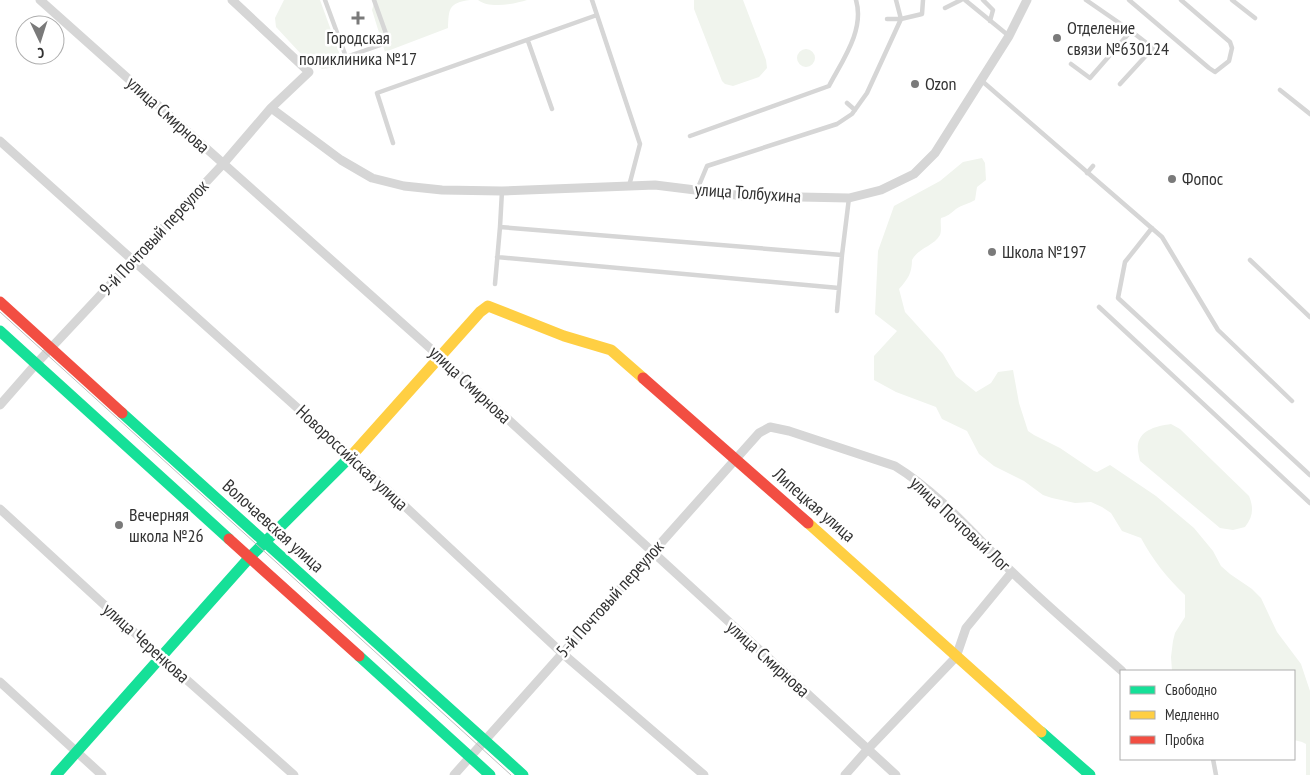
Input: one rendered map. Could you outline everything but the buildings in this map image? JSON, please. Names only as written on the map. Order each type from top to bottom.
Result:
[{"type":"street","name":"улица Смирнова","points":[[40,0],[440,357],[896,775]]},
{"type":"street","name":"9-й Почтовый переулок","points":[[0,405],[50,348],[223,164],[271,108],[309,72],[232,0]]},
{"type":"street","name":"улица Толбухина","points":[[271,108],[341,160],[372,178],[404,186],[442,190],[502,191],[655,185],[744,196],[849,198],[881,190],[914,174],[935,153],[1009,36],[1027,0]]},
{"type":"street","name":"Новороссийская улица","points":[[0,141],[351,456],[562,653],[704,775]]},
{"type":"street","name":"Волочаевская улица","points":[[0,302],[523,775]]},
{"type":"street","name":"Липецкая улица","points":[[440,357],[480,312],[488,306],[544,330],[611,350],[848,558],[956,657],[1090,775]]},
{"type":"street","points":[[0,331],[490,775]]},
{"type":"street","points":[[56,775],[250,557],[351,456],[440,357]]},
{"type":"street","name":"5-й Почтовый переулок","points":[[454,775],[759,433],[770,427]]},
{"type":"street","name":"улица Почтовый Лог","points":[[770,427],[789,430],[895,466],[908,474],[957,517],[1012,572],[1121,670]]},
{"type":"street","name":"улица Черенкова","points":[[0,509],[161,657],[294,775]]},
{"type":"street","points":[[845,775],[956,657],[966,628],[1012,572]]},
{"type":"street","points":[[0,682],[102,775]]},
{"type":"lane","points":[[325,0],[346,57],[389,42],[374,0]]},
{"type":"lane","points":[[592,0],[640,144],[629,186]]},
{"type":"lane","points":[[690,136],[831,88],[854,37],[859,17],[856,0]]},
{"type":"lane","points":[[697,190],[707,166],[837,124],[852,114],[867,93],[901,19],[896,0]]},
{"type":"lane","points":[[887,19],[901,19],[922,14],[923,0]]},
{"type":"lane","points":[[945,8],[961,0]]},
{"type":"lane","points":[[965,0],[1009,36]]},
{"type":"lane","points":[[984,0],[993,10],[990,21]]},
{"type":"lane","points":[[1086,0],[1153,48],[1120,84]]},
{"type":"lane","points":[[1129,0],[1215,72],[1230,61],[1232,48],[1230,42],[1181,0]]},
{"type":"lane","points":[[1232,0],[1255,18]]},
{"type":"lane","points":[[393,142],[376,93],[597,15]]},
{"type":"lane","points":[[859,17],[866,18]]},
{"type":"lane","points":[[1071,64],[1090,78],[1131,31]]},
{"type":"lane","points":[[528,40],[552,109]]},
{"type":"lane","points":[[980,80],[1162,237],[1218,330],[1292,401]]},
{"type":"lane","points":[[1280,90],[1310,114]]},
{"type":"lane","points":[[847,103],[855,110]]},
{"type":"lane","points":[[1087,173],[1093,166]]},
{"type":"lane","points":[[495,284],[502,191]]},
{"type":"lane","points":[[837,311],[849,198]]},
{"type":"lane","points":[[500,227],[842,255]]},
{"type":"lane","points":[[1152,228],[1125,262],[1118,298],[1310,475]]},
{"type":"lane","points":[[497,258],[839,288]]},
{"type":"lane","points":[[1250,260],[1310,317]]},
{"type":"lane","points":[[1099,307],[1310,503]]},
{"type":"lane","points":[[1213,760],[1216,775]]},
{"type":"shaded area","points":[[284,0],[320,0],[344,66],[322,69],[301,54],[276,27],[275,18]]},
{"type":"shaded area","points":[[375,0],[470,0],[457,3],[451,8],[448,28],[385,52],[372,10]]},
{"type":"shaded area","points":[[478,0],[527,0],[495,5]]},
{"type":"shaded area","points":[[694,0],[743,0],[766,60],[767,68],[759,77],[733,86],[722,81],[694,9]]},
{"type":"shaded area","points":[[806,49],[812,52],[815,58],[812,64],[806,67],[800,64],[797,58],[800,52]]},
{"type":"shaded area","points":[[982,158],[985,163],[986,180],[977,187],[975,200],[941,218],[940,235],[912,260],[909,276],[899,289],[905,312],[943,354],[956,376],[976,392],[991,383],[998,372],[1013,370],[1019,403],[1028,431],[1060,448],[1094,471],[1097,472],[1110,465],[1156,496],[1194,528],[1213,551],[1221,566],[1261,598],[1277,632],[1301,664],[1310,691],[1310,775],[1306,775],[1306,744],[1295,740],[1295,670],[1172,670],[1173,641],[1175,633],[1185,617],[1185,595],[1150,554],[1141,538],[1122,531],[1111,513],[1091,502],[1075,503],[1043,495],[1024,481],[994,466],[979,454],[967,431],[942,419],[936,407],[896,392],[874,380],[874,356],[897,331],[875,314],[878,251],[894,206],[940,181],[963,162]]},
{"type":"shaded area","points":[[1171,424],[1180,429],[1249,496],[1252,512],[1250,520],[1245,527],[1233,530],[1220,528],[1140,461],[1138,446],[1143,435],[1156,427]]},
{"type":"tram line","points":[[0,312],[511,775]]},
{"type":"traffic: fast","points":[[0,331],[229,539]]},
{"type":"traffic: fast","points":[[122,413],[523,775]]},
{"type":"traffic: fast","points":[[56,775],[250,557],[353,454]]},
{"type":"traffic: fast","points":[[359,656],[490,775]]},
{"type":"traffic: fast","points":[[1041,732],[1090,775]]},
{"type":"traffic: slow","points":[[353,454],[480,312],[488,306],[564,336],[611,350],[643,378]]},
{"type":"traffic: slow","points":[[808,523],[1041,732]]},
{"type":"traffic: jam","points":[[0,302],[122,413]]},
{"type":"traffic: jam","points":[[643,378],[808,523]]},
{"type":"traffic: jam","points":[[229,539],[359,656]]},
{"type":"place","name":"Городская поликлиника №17","points":[[358,18]]},
{"type":"place","name":"Отделение связи №630124","points":[[1057,38]]},
{"type":"place","name":"Ozon","points":[[915,84]]},
{"type":"place","name":"Фопос","points":[[1172,179]]},
{"type":"place","name":"Школа №197","points":[[992,252]]},
{"type":"place","name":"Вечерняя школа №26","points":[[119,525]]}]
